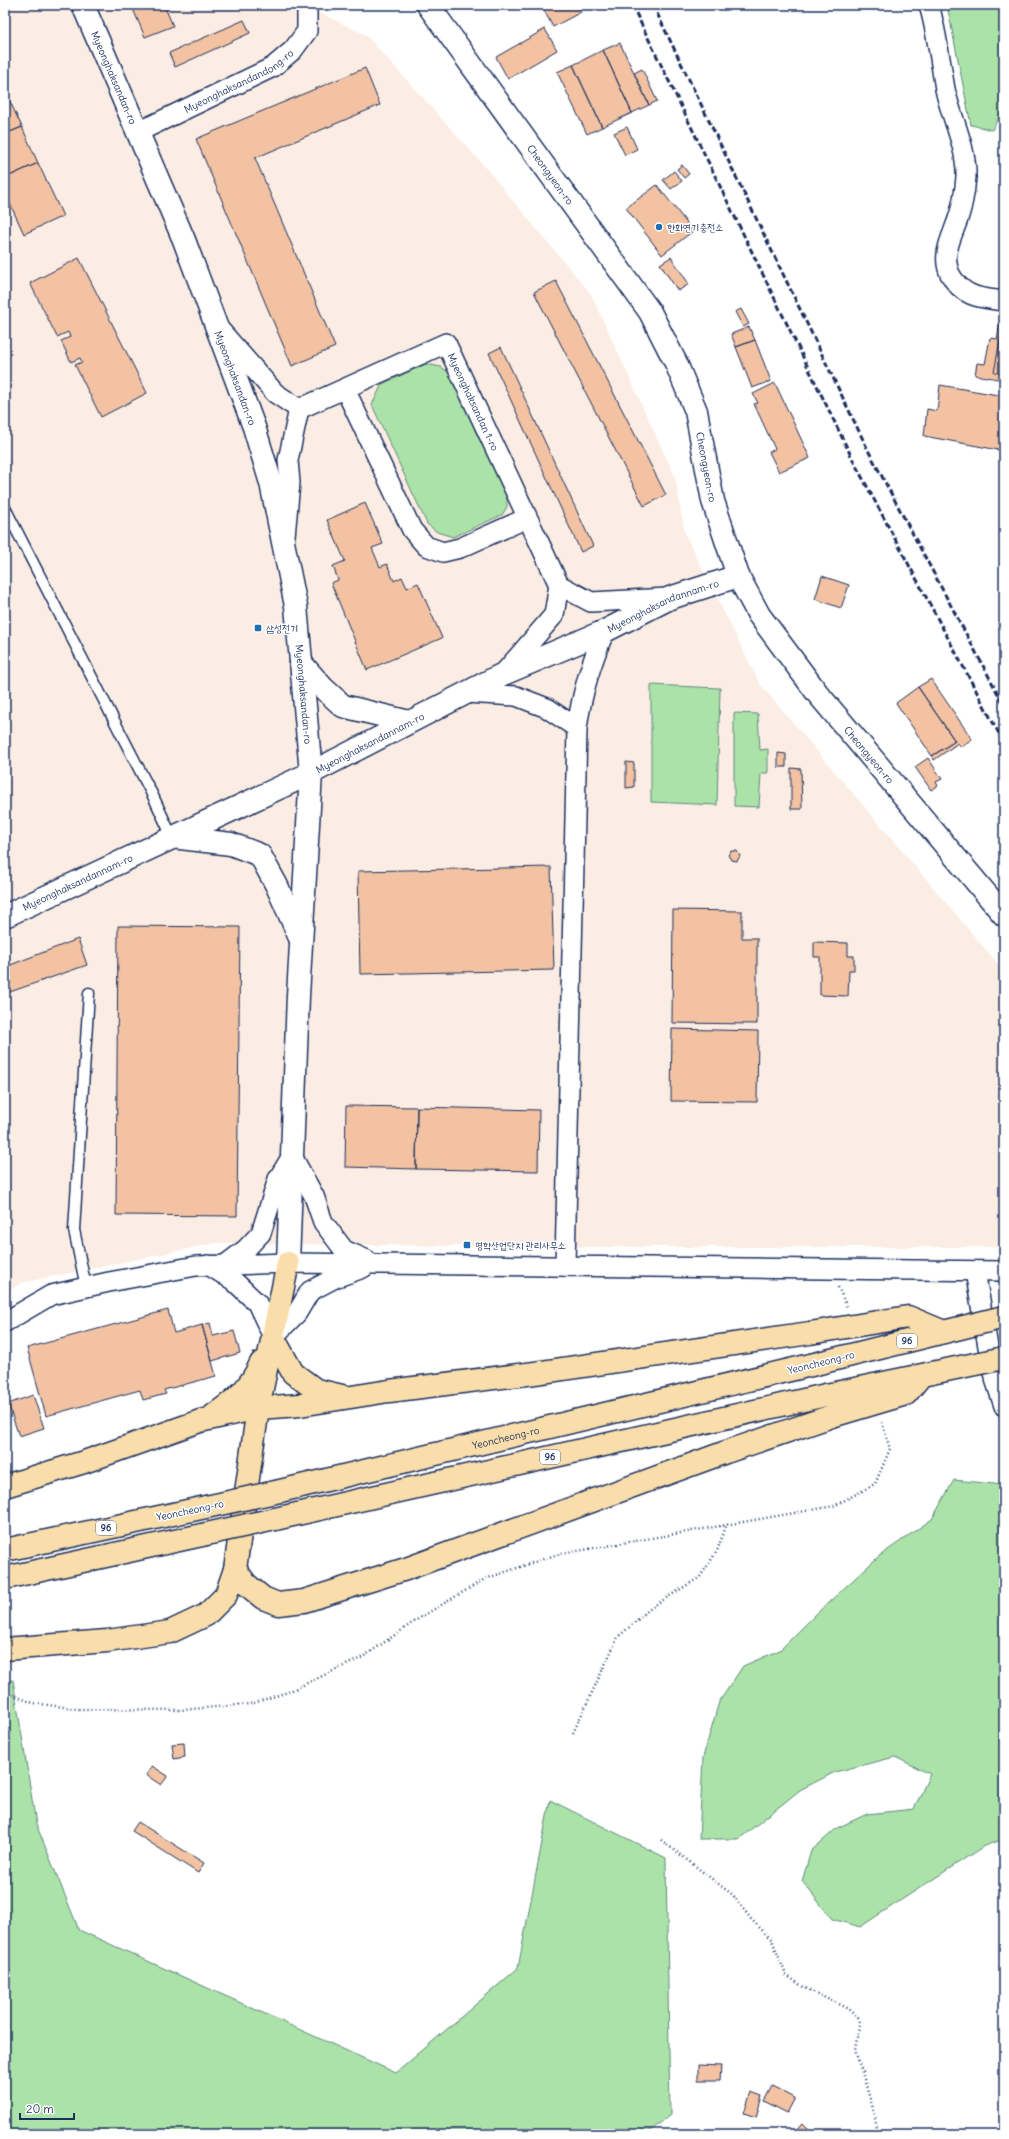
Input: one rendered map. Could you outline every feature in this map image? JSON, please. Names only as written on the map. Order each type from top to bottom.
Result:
[{"type":"highway","points":[[5,1649],[107,1641],[170,1632],[206,1615],[226,1595],[235,1568],[258,1408],[288,1262]]},
{"type":"highway","points":[[5,1486],[84,1462],[207,1420],[258,1408],[300,1405],[535,1373],[810,1333],[908,1317],[944,1332]]},
{"type":"highway","name":"Yeoncheong-ro","points":[[5,1550],[280,1491],[811,1365],[1004,1317]]},
{"type":"highway","points":[[273,1337],[294,1373],[316,1390],[347,1398]]},
{"type":"highway","points":[[207,1420],[234,1402],[253,1380],[273,1337]]},
{"type":"highway","name":"96","points":[[5,1578],[826,1395],[1004,1358]]},
{"type":"highway","points":[[235,1568],[246,1584],[263,1598],[278,1604],[304,1601],[406,1568],[726,1452],[832,1416],[906,1394],[921,1376]]},
{"type":"street","name":"Myeonghaksandan-ro","points":[[83,5],[184,240],[254,427],[270,483],[296,606],[311,773],[301,941],[288,1262]]},
{"type":"street","name":"Myeonghaksandandong-ro","points":[[138,132],[273,68],[293,50],[307,31],[307,5]]},
{"type":"street","name":"Cheongyeon-ro","points":[[428,5],[650,312],[676,363],[696,411],[713,501],[738,576],[759,615],[818,694],[1004,915]]},
{"type":"street","points":[[929,5],[936,31],[945,90],[964,152],[966,178],[958,218],[947,248],[946,259],[950,274],[959,286],[971,296],[1004,302]]},
{"type":"street","points":[[217,327],[276,393],[299,409],[288,460],[290,483],[284,547]]},
{"type":"street","name":"Myeonghaksandan 1-ro","points":[[299,409],[446,343],[559,585]]},
{"type":"street","points":[[345,389],[412,530],[426,546],[443,552],[460,548],[528,518]]},
{"type":"street","name":"Myeonghaksandannam-ro","points":[[5,916],[311,773],[503,674],[605,631],[670,598],[738,576]]},
{"type":"street","points":[[503,674],[554,615],[559,585],[591,602],[670,598]]},
{"type":"street","points":[[565,1266],[577,728],[581,694],[593,659],[605,631]]},
{"type":"street","points":[[301,663],[323,688],[343,706],[409,722]]},
{"type":"street","points":[[466,693],[516,696],[547,708],[577,728]]},
{"type":"street","points":[[172,837],[231,844],[260,855],[277,886],[301,941]]},
{"type":"street","points":[[216,1265],[246,1249],[261,1233],[278,1178],[292,1156],[314,1196],[323,1222],[344,1250],[375,1264]]},
{"type":"street","points":[[5,1322],[51,1295],[188,1267],[216,1265],[288,1262],[975,1271],[1004,1270]]},
{"type":"street","points":[[216,1265],[258,1303],[273,1337],[297,1312],[310,1291],[335,1278],[375,1264]]},
{"type":"street","points":[[975,1271],[992,1370],[1004,1406]]},
{"type":"lane","points":[[6,514],[154,798],[172,837]]},
{"type":"lane","points":[[86,1287],[74,1230],[89,993]]},
{"type":"path","points":[[830,1269],[848,1312]]},
{"type":"path","points":[[5,1692],[33,1703],[78,1709],[181,1710],[250,1704],[288,1692],[363,1657],[421,1617],[484,1579],[555,1555],[834,1506],[875,1484],[890,1449],[881,1419]]},
{"type":"path","points":[[573,1733],[618,1637],[652,1607],[700,1577],[717,1551],[726,1526]]},
{"type":"path","points":[[661,1840],[733,1895],[751,1919],[772,1940],[786,1975],[805,1988],[848,2009],[860,2020],[855,2050],[875,2115],[876,2134]]},
{"type":"shaded area","points":[[5,5],[304,5],[366,35],[479,160],[591,294],[675,477],[685,534],[760,684],[1004,971],[1004,1247],[535,1247],[216,1243],[21,1283],[5,1293]]},
{"type":"green space","points":[[947,5],[1004,5],[1004,108],[992,130],[971,125]]},
{"type":"green space","points":[[426,364],[441,367],[451,374],[507,496],[507,507],[502,515],[453,537],[437,532],[427,524],[372,405],[382,384]]},
{"type":"green space","points":[[651,685],[720,688],[717,805],[651,802]]},
{"type":"green space","points":[[734,713],[758,714],[760,750],[768,749],[768,773],[761,773],[759,807],[734,806]]},
{"type":"green space","points":[[954,1480],[1004,1485],[1004,1839],[984,1846],[860,1927],[832,1919],[802,1881],[811,1851],[837,1828],[867,1814],[914,1809],[930,1774],[895,1757],[835,1772],[800,1790],[739,1839],[699,1839],[703,1757],[719,1702],[743,1666],[780,1650],[816,1614],[878,1557],[932,1519]]},
{"type":"green space","points":[[13,1680],[36,1824],[79,1930],[396,2073],[518,1968],[550,1800],[666,1858],[670,2115],[647,2134],[5,2134],[5,1681]]},
{"type":"building","points":[[144,5],[164,5],[173,26],[145,37],[133,9]]},
{"type":"building","points":[[541,5],[577,5],[581,12],[553,27]]},
{"type":"building","points":[[244,20],[250,33],[175,67],[169,53]]},
{"type":"building","points":[[545,29],[557,50],[508,79],[496,57]]},
{"type":"building","points":[[620,43],[649,105],[632,113],[603,50]]},
{"type":"building","points":[[603,50],[632,113],[602,127],[573,65]]},
{"type":"building","points":[[573,65],[602,127],[587,134],[557,72]]},
{"type":"building","points":[[365,68],[380,105],[255,158],[335,347],[292,366],[196,139]]},
{"type":"building","points":[[642,69],[657,101],[649,105],[634,73]]},
{"type":"building","points":[[5,91],[22,127],[5,134]]},
{"type":"building","points":[[22,127],[38,163],[5,178],[5,134]]},
{"type":"building","points":[[627,127],[637,149],[625,155],[614,133]]},
{"type":"building","points":[[38,163],[63,216],[24,234],[5,193],[5,178]]},
{"type":"building","points":[[682,165],[689,174],[684,178],[677,169]]},
{"type":"building","points":[[674,171],[682,181],[671,189],[663,180]]},
{"type":"building","points":[[657,185],[693,231],[662,255],[626,208]]},
{"type":"building","points":[[671,257],[689,284],[678,291],[660,264]]},
{"type":"building","points":[[79,258],[147,393],[101,417],[75,365],[82,362],[80,358],[71,362],[61,341],[70,337],[68,332],[57,337],[30,283]]},
{"type":"building","points":[[556,281],[666,495],[644,506],[534,292]]},
{"type":"building","points":[[1003,307],[1004,380],[975,375],[977,363],[985,364],[990,338],[997,339]]},
{"type":"building","points":[[741,309],[749,324],[743,327],[735,312]]},
{"type":"building","points":[[749,327],[755,340],[736,347],[731,334]]},
{"type":"building","points":[[1002,331],[1004,331],[1004,374],[994,372]]},
{"type":"building","points":[[755,340],[771,381],[752,388],[736,347]]},
{"type":"building","points":[[501,347],[593,546],[581,552],[489,353]]},
{"type":"building","points":[[775,383],[810,458],[779,472],[769,452],[775,449],[754,404],[758,403],[753,394]]},
{"type":"building","points":[[940,385],[1004,396],[1004,451],[924,436],[927,409],[937,411]]},
{"type":"building","points":[[365,503],[383,544],[372,548],[380,567],[387,564],[394,581],[402,577],[407,588],[418,583],[442,638],[367,670],[331,583],[338,580],[333,566],[345,561],[327,520]]},
{"type":"building","points":[[822,576],[849,585],[841,608],[815,599]]},
{"type":"building","points":[[931,679],[972,739],[961,747],[958,743],[934,760],[932,756],[955,741],[918,687]]},
{"type":"building","points":[[918,687],[955,741],[932,756],[896,703]]},
{"type":"building","points":[[778,753],[786,754],[786,767],[778,767]]},
{"type":"building","points":[[928,758],[942,779],[936,782],[938,786],[931,790],[915,767]]},
{"type":"building","points":[[626,762],[634,763],[634,787],[626,788]]},
{"type":"building","points":[[791,768],[801,769],[802,809],[791,809]]},
{"type":"building","points":[[731,851],[737,851],[740,856],[737,861],[731,860],[728,855]]},
{"type":"building","points":[[551,867],[554,970],[360,974],[358,871]]},
{"type":"building","points":[[673,910],[742,911],[742,938],[757,938],[757,1024],[672,1023]]},
{"type":"building","points":[[118,926],[240,927],[237,1216],[116,1215]]},
{"type":"building","points":[[78,939],[87,965],[7,993],[5,967]]},
{"type":"building","points":[[814,942],[848,943],[848,956],[854,956],[854,970],[849,970],[848,996],[820,995],[820,957],[814,957]]},
{"type":"building","points":[[672,1029],[758,1031],[757,1102],[671,1101]]},
{"type":"building","points":[[346,1106],[417,1107],[416,1169],[345,1167]]},
{"type":"building","points":[[417,1107],[539,1110],[538,1171],[416,1169]]},
{"type":"building","points":[[168,1310],[174,1333],[202,1325],[216,1376],[164,1390],[166,1394],[143,1400],[140,1390],[46,1416],[27,1348]]},
{"type":"building","points":[[210,1323],[213,1336],[234,1331],[240,1353],[212,1361],[202,1325]]},
{"type":"building","points":[[33,1395],[44,1428],[19,1436],[8,1404]]},
{"type":"building","points":[[184,1743],[185,1757],[174,1759],[172,1744]]},
{"type":"building","points":[[152,1766],[168,1776],[161,1785],[146,1775]]},
{"type":"building","points":[[138,1822],[204,1863],[198,1873],[132,1831]]},
{"type":"building","points":[[698,2065],[721,2066],[720,2080],[698,2080]]},
{"type":"building","points":[[772,2086],[795,2098],[787,2113],[764,2101]]},
{"type":"building","points":[[751,2092],[762,2096],[756,2117],[744,2113]]},
{"type":"building","points":[[803,2123],[814,2134],[793,2134]]},
{"type":"railway","points":[[632,5],[854,462],[1004,743]]},
{"type":"railway","points":[[653,5],[869,452],[1004,705]]},
{"type":"place","name":"한화연기충전소","points":[[659,227]]},
{"type":"place","name":"삼성전기","points":[[258,628]]},
{"type":"place","name":"명학산업단지 관리사무소","points":[[467,1245]]}]
